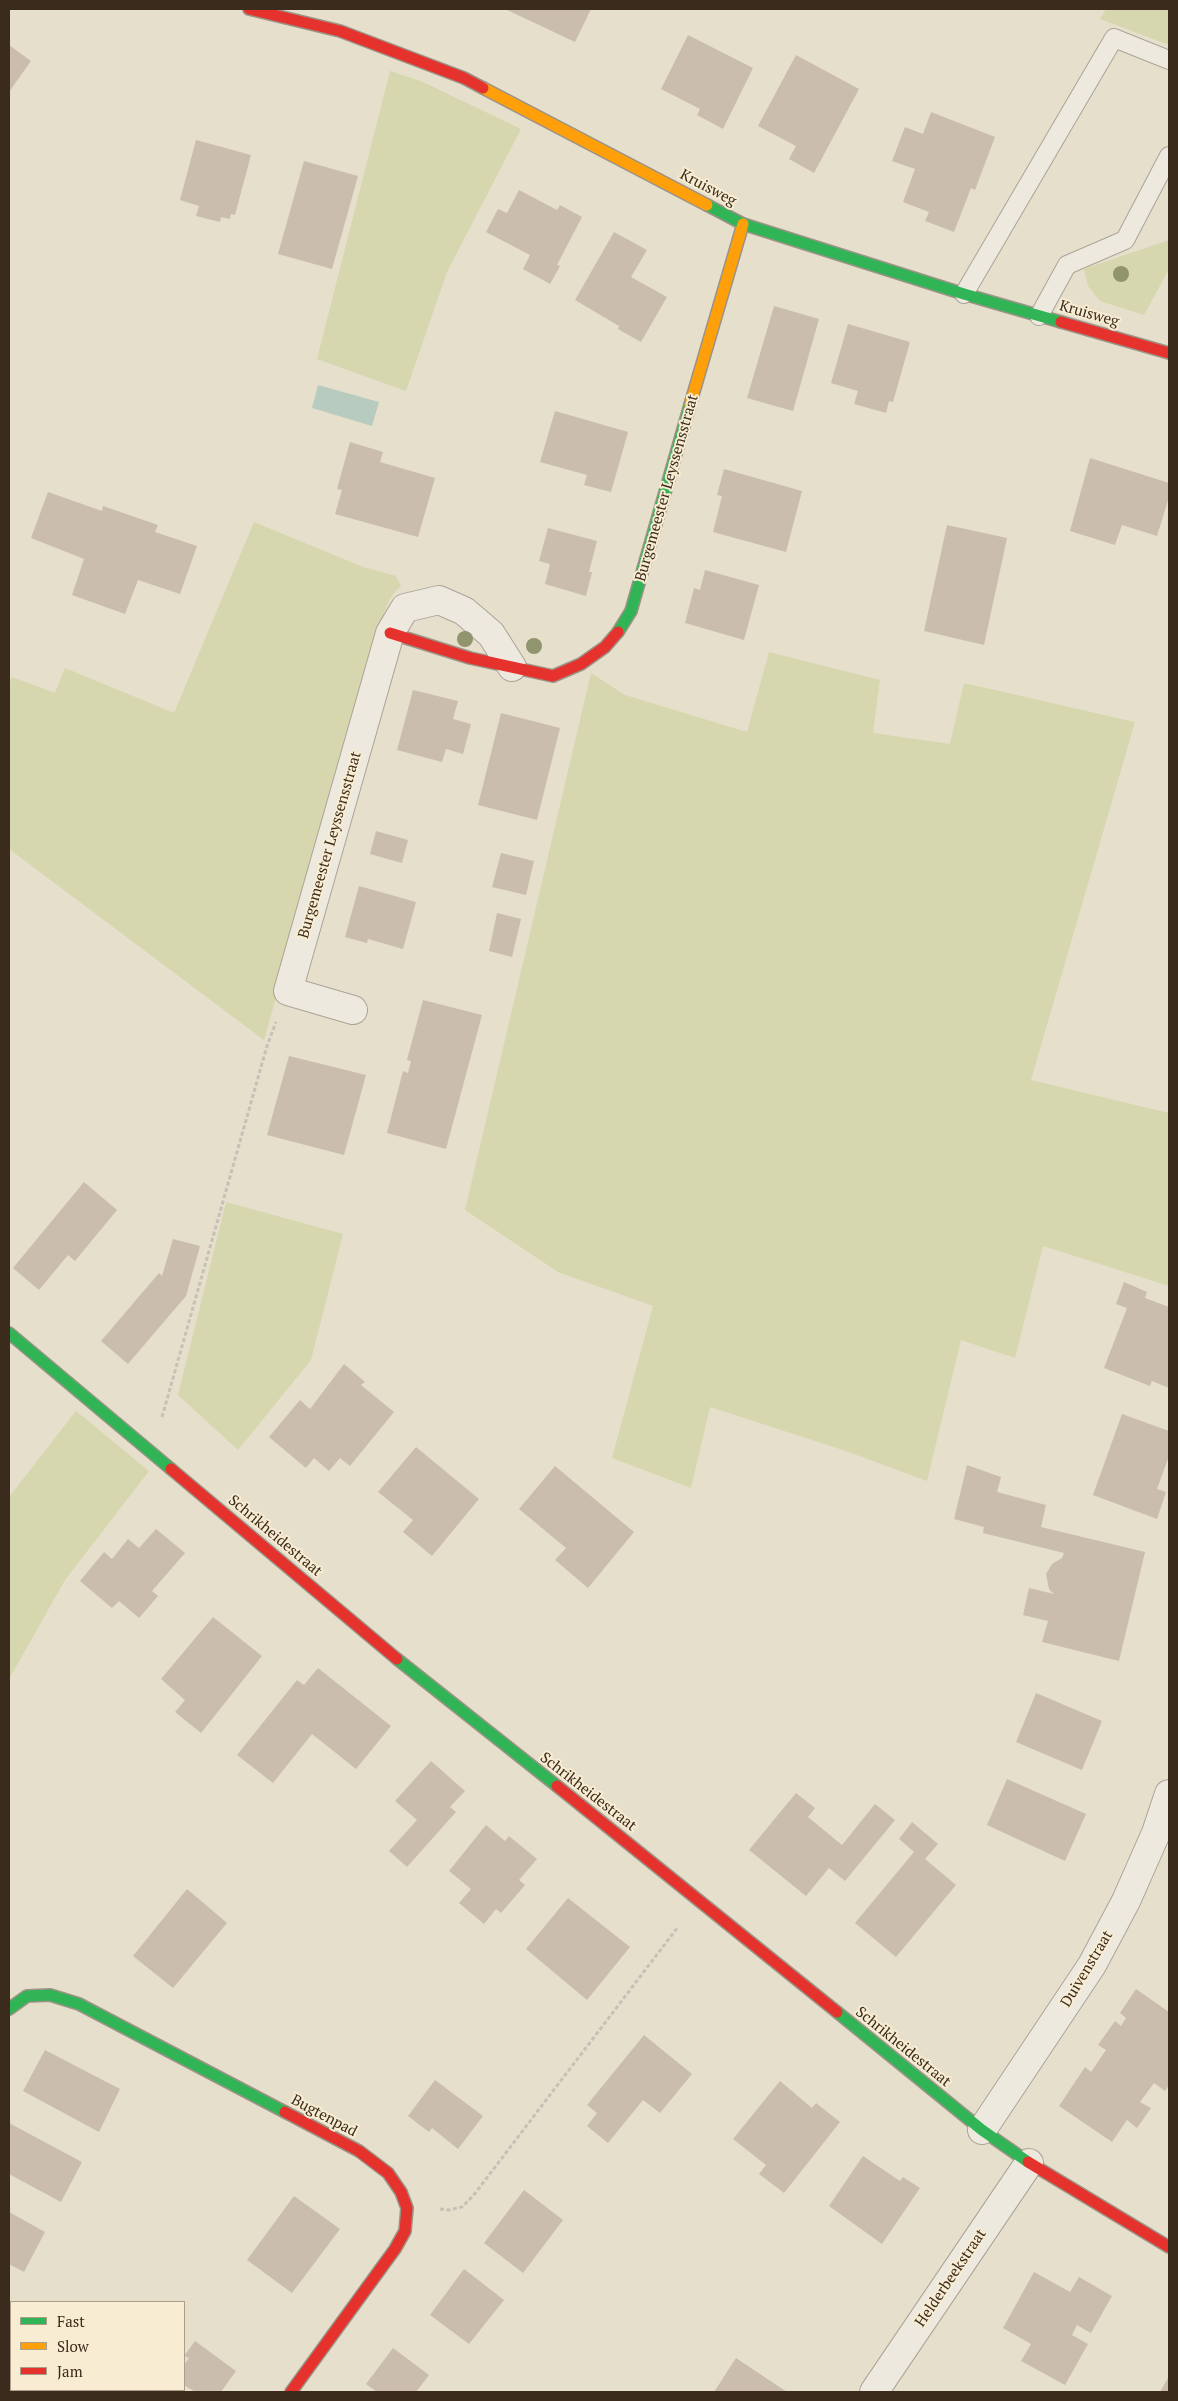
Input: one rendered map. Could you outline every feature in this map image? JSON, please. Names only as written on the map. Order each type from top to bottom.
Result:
[{"type":"street","name":"Kruisweg","points":[[249,9],[340,31],[464,78],[743,224],[964,294],[1169,353]]},
{"type":"street","name":"Burgemeester Leyssensstraat","points":[[390,633],[470,658],[553,676],[581,664],[605,647],[621,629],[631,611],[743,224]]},
{"type":"street","name":"Burgemeester Leyssensstraat","points":[[288,991],[390,633],[405,608],[439,600],[464,611],[490,634],[512,668]]},
{"type":"street","points":[[288,991],[353,1010]]},
{"type":"street","name":"Schrikheidestraat","points":[[9,1333],[410,1670],[699,1899],[982,2130],[1029,2163],[1169,2247]]},
{"type":"street","name":"Duivenstraat","points":[[982,2130],[1092,1965],[1126,1901],[1156,1833],[1169,1794]]},
{"type":"street","name":"Bugtenpad","points":[[9,2009],[27,1996],[50,1995],[79,2004],[359,2151],[388,2173],[401,2192],[407,2208]]},
{"type":"street","name":"Helderbeekstraat","points":[[874,2392],[1029,2163]]},
{"type":"street","points":[[291,2392],[395,2249],[405,2231],[407,2208]]},
{"type":"lane","points":[[964,294],[1114,38],[1169,60]]},
{"type":"lane","points":[[1038,316],[1068,265],[1125,240],[1169,156]]},
{"type":"path","points":[[151,1452],[267,1046],[288,991]]},
{"type":"path","points":[[407,2208],[449,2210],[462,2206],[473,2196],[699,1899]]},
{"type":"green space","points":[[1106,9],[1169,9],[1169,45],[1100,19]]},
{"type":"green space","points":[[390,71],[423,82],[521,129],[447,272],[406,391],[317,359]]},
{"type":"green space","points":[[1169,240],[1169,269],[1144,315],[1100,301],[1088,286],[1084,269]]},
{"type":"green space","points":[[254,522],[363,567],[396,576],[401,586],[393,594],[387,605],[264,1040],[9,849],[9,684],[12,677],[55,693],[65,668],[174,713]]},
{"type":"green space","points":[[769,652],[880,680],[873,733],[950,744],[964,683],[1135,722],[1031,1080],[1169,1113],[1169,1286],[1043,1246],[1015,1358],[961,1340],[927,1481],[843,1450],[710,1407],[691,1488],[612,1458],[653,1306],[558,1272],[465,1210],[591,673],[625,695],[747,732]]},
{"type":"green space","points":[[226,1202],[343,1234],[311,1360],[238,1450],[178,1395]]},
{"type":"green space","points":[[76,1411],[149,1471],[65,1580],[9,1679],[9,1497]]},
{"type":"shaded area","points":[[318,385],[379,402],[372,426],[312,408]]},
{"type":"building","points":[[505,9],[591,9],[575,42]]},
{"type":"building","points":[[688,35],[753,68],[723,129],[697,115],[700,109],[661,89]]},
{"type":"building","points":[[9,45],[31,61],[9,92]]},
{"type":"building","points":[[796,55],[859,89],[814,173],[789,159],[796,146],[758,126]]},
{"type":"building","points":[[931,112],[995,137],[975,190],[971,188],[954,232],[925,221],[929,212],[903,202],[915,169],[892,161],[905,127],[923,134]]},
{"type":"building","points":[[196,140],[251,155],[235,215],[231,214],[230,219],[221,217],[220,222],[196,216],[199,206],[180,200]]},
{"type":"building","points":[[304,161],[358,176],[332,269],[278,254]]},
{"type":"building","points":[[519,190],[557,210],[560,205],[582,217],[557,265],[560,266],[550,284],[523,269],[530,255],[486,232],[498,209],[507,213]]},
{"type":"building","points":[[614,232],[647,250],[631,277],[667,297],[641,342],[618,329],[619,326],[575,300]]},
{"type":"building","points":[[774,306],[819,319],[793,411],[747,398]]},
{"type":"building","points":[[848,324],[910,342],[893,402],[889,401],[886,413],[854,404],[858,391],[831,383]]},
{"type":"building","points":[[555,411],[628,432],[611,492],[584,485],[587,475],[540,462]]},
{"type":"building","points":[[350,442],[383,452],[380,462],[435,478],[418,537],[335,514],[342,490],[337,489]]},
{"type":"building","points":[[1090,458],[1169,483],[1169,497],[1157,536],[1122,525],[1115,545],[1070,531]]},
{"type":"building","points":[[724,469],[802,491],[786,552],[713,532],[722,496],[717,495]]},
{"type":"building","points":[[48,492],[102,511],[103,506],[158,525],[155,532],[197,546],[180,594],[138,580],[125,614],[72,595],[84,559],[31,538]]},
{"type":"building","points":[[947,525],[1007,538],[984,645],[924,631]]},
{"type":"building","points":[[548,528],[597,541],[589,572],[592,572],[586,596],[545,584],[550,564],[539,561]]},
{"type":"building","points":[[705,570],[759,585],[744,640],[685,623],[694,588],[700,590]]},
{"type":"building","points":[[413,690],[458,701],[453,719],[471,724],[463,754],[446,749],[442,762],[397,750]]},
{"type":"building","points":[[501,713],[560,728],[537,820],[478,805]]},
{"type":"building","points":[[376,831],[408,840],[402,863],[370,854]]},
{"type":"building","points":[[501,853],[534,861],[526,895],[492,887]]},
{"type":"building","points":[[359,886],[416,902],[403,949],[368,939],[367,943],[345,937]]},
{"type":"building","points":[[497,913],[521,919],[512,957],[489,951]]},
{"type":"building","points":[[423,1000],[482,1015],[446,1149],[387,1133],[403,1071],[408,1073],[411,1061],[407,1060]]},
{"type":"building","points":[[289,1056],[366,1075],[344,1155],[267,1135]]},
{"type":"building","points":[[84,1182],[117,1210],[75,1261],[68,1255],[39,1290],[13,1268]]},
{"type":"building","points":[[173,1239],[200,1246],[186,1296],[128,1364],[101,1341],[159,1273],[162,1276]]},
{"type":"building","points":[[1124,1282],[1147,1292],[1145,1298],[1169,1307],[1169,1388],[1152,1381],[1150,1386],[1104,1368],[1127,1308],[1116,1304]]},
{"type":"building","points":[[344,1364],[365,1382],[361,1385],[394,1412],[350,1466],[340,1458],[329,1471],[314,1458],[306,1468],[269,1437],[300,1400],[310,1409]]},
{"type":"building","points":[[1122,1414],[1169,1431],[1169,1456],[1157,1489],[1166,1492],[1157,1519],[1093,1495]]},
{"type":"building","points":[[416,1447],[479,1499],[432,1556],[403,1532],[413,1520],[378,1492]]},
{"type":"building","points":[[967,1465],[1001,1477],[997,1492],[1046,1505],[1041,1527],[1145,1552],[1119,1661],[1042,1642],[1048,1621],[1023,1615],[1029,1588],[1054,1594],[1049,1589],[1046,1574],[1052,1564],[1062,1558],[1064,1553],[983,1533],[984,1527],[954,1519]]},
{"type":"building","points":[[555,1466],[634,1532],[588,1588],[555,1560],[566,1548],[519,1509]]},
{"type":"building","points":[[156,1529],[185,1553],[152,1591],[158,1596],[139,1618],[119,1601],[112,1608],[80,1581],[104,1552],[112,1559],[128,1539],[139,1548]]},
{"type":"building","points":[[213,1617],[262,1656],[201,1733],[175,1712],[185,1700],[161,1679]]},
{"type":"building","points":[[318,1668],[391,1726],[356,1769],[312,1734],[273,1783],[237,1755],[297,1680],[304,1685]]},
{"type":"building","points":[[1036,1693],[1102,1721],[1082,1770],[1016,1742]]},
{"type":"building","points":[[431,1761],[465,1791],[450,1807],[456,1812],[407,1867],[389,1851],[417,1820],[395,1801]]},
{"type":"building","points":[[1007,1779],[1086,1814],[1065,1861],[987,1825]]},
{"type":"building","points":[[796,1793],[815,1808],[808,1817],[842,1845],[875,1804],[895,1820],[845,1881],[829,1868],[806,1896],[749,1850]]},
{"type":"building","points":[[912,1822],[938,1844],[925,1859],[956,1885],[896,1957],[855,1923],[914,1852],[899,1839]]},
{"type":"building","points":[[486,1825],[505,1841],[509,1836],[537,1859],[519,1880],[525,1885],[501,1913],[496,1909],[484,1924],[459,1903],[471,1889],[449,1871]]},
{"type":"building","points":[[187,1889],[227,1923],[173,1988],[133,1956]]},
{"type":"building","points":[[568,1898],[630,1947],[587,2000],[526,1949]]},
{"type":"building","points":[[1136,1989],[1169,2012],[1169,2085],[1165,2091],[1154,2083],[1140,2102],[1151,2108],[1137,2128],[1127,2120],[1112,2142],[1059,2106],[1085,2067],[1091,2072],[1106,2050],[1098,2045],[1115,2021],[1121,2026],[1126,2018],[1120,2013]]},
{"type":"building","points":[[644,2035],[692,2074],[660,2113],[643,2100],[608,2143],[587,2126],[597,2113],[587,2105]]},
{"type":"building","points":[[45,2050],[120,2089],[99,2132],[23,2091]]},
{"type":"building","points":[[435,2080],[483,2116],[458,2149],[432,2128],[429,2132],[408,2116]]},
{"type":"building","points":[[780,2081],[812,2108],[816,2103],[840,2122],[784,2193],[759,2174],[766,2165],[733,2139]]},
{"type":"building","points":[[9,2123],[82,2162],[61,2202],[9,2174]]},
{"type":"building","points":[[863,2156],[900,2181],[903,2177],[920,2188],[882,2244],[829,2206]]},
{"type":"building","points":[[524,2190],[563,2220],[523,2273],[484,2243]]},
{"type":"building","points":[[294,2196],[340,2229],[292,2293],[247,2260]]},
{"type":"building","points":[[9,2212],[45,2232],[24,2272],[9,2264]]},
{"type":"building","points":[[464,2269],[504,2300],[469,2344],[430,2315]]},
{"type":"building","points":[[1034,2272],[1070,2292],[1079,2277],[1112,2296],[1091,2333],[1077,2325],[1072,2335],[1088,2344],[1065,2385],[1021,2361],[1031,2344],[1003,2328]]},
{"type":"building","points":[[195,2341],[236,2371],[221,2392],[195,2392],[185,2386],[185,2364],[189,2358],[185,2355]]},
{"type":"building","points":[[393,2348],[429,2375],[416,2392],[377,2392],[366,2384]]},
{"type":"building","points":[[736,2358],[787,2392],[714,2392]]},
{"type":"building","points":[[1169,2376],[1169,2392],[1160,2392]]},
{"type":"traffic: fast","points":[[707,205],[743,224],[964,294],[1061,322]]},
{"type":"traffic: fast","points":[[618,632],[631,611],[690,405]]},
{"type":"traffic: fast","points":[[9,1333],[171,1469]]},
{"type":"traffic: fast","points":[[397,1659],[557,1786]]},
{"type":"traffic: fast","points":[[9,2009],[27,1996],[50,1995],[79,2004],[285,2112]]},
{"type":"traffic: fast","points":[[837,2012],[982,2130],[1028,2162]]},
{"type":"traffic: slow","points":[[483,88],[707,205]]},
{"type":"traffic: slow","points":[[690,405],[743,224]]},
{"type":"traffic: jam","points":[[249,9],[340,31],[464,78],[483,88]]},
{"type":"traffic: jam","points":[[1061,322],[1169,353]]},
{"type":"traffic: jam","points":[[390,633],[470,658],[553,676],[581,664],[605,647],[618,632]]},
{"type":"traffic: jam","points":[[171,1469],[397,1659]]},
{"type":"traffic: jam","points":[[557,1786],[837,2012]]},
{"type":"traffic: jam","points":[[285,2112],[359,2151],[388,2173],[401,2192],[407,2208],[405,2231],[395,2249],[291,2392]]},
{"type":"traffic: jam","points":[[1028,2162],[1169,2247]]}]
